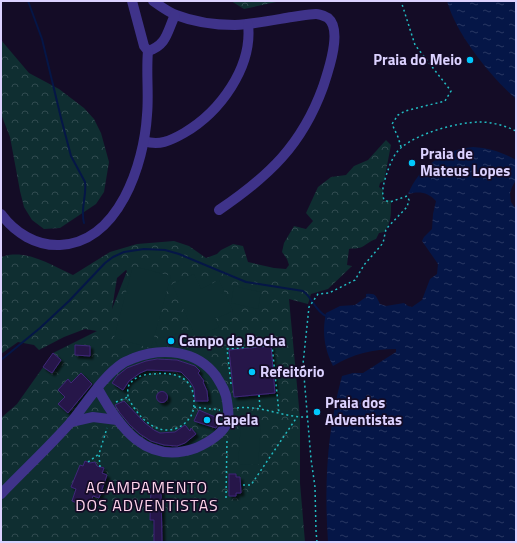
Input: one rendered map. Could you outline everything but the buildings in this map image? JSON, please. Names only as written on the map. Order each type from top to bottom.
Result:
[{"type":"street","points":[[1,214],[12,227],[29,239],[41,243],[66,244],[96,233],[108,222],[120,204],[134,173],[144,141],[147,114],[148,51],[144,46],[132,1]]},
{"type":"street","points":[[153,1],[174,15],[206,23],[234,25],[248,24],[315,14],[323,15],[329,19],[334,27],[332,51],[325,80],[304,128],[277,164],[260,180],[219,210]]},
{"type":"street","points":[[148,51],[161,45],[174,15]]},
{"type":"street","points":[[144,141],[154,143],[169,142],[192,128],[213,110],[227,92],[239,71],[250,36],[248,24]]},
{"type":"street","points":[[1,494],[71,422],[110,374],[123,363],[146,354],[172,352],[187,355],[200,361],[222,384],[228,410],[227,424],[219,435],[206,444],[189,450],[170,452],[154,450],[140,443],[113,420],[98,389]]},
{"type":"street","points":[[71,422],[94,417],[113,420]]},
{"type":"path","points":[[400,1],[415,45],[451,92],[445,101],[411,109],[398,115],[392,124],[398,137],[400,147]]},
{"type":"path","points":[[317,542],[315,487],[311,459],[303,364],[309,307],[318,294],[326,294],[355,280],[364,265],[383,243],[386,229],[407,207],[409,200],[407,196],[390,202],[384,200],[381,193],[391,162],[400,147],[412,140],[430,133],[464,123],[482,122],[499,125],[516,131]]},
{"type":"path","points":[[231,386],[227,349],[272,344],[278,413]]},
{"type":"path","points":[[146,374],[175,374],[188,383],[192,388],[194,407],[190,418],[186,423],[173,430],[166,430],[152,426],[141,417],[131,404],[128,397],[129,385],[139,377],[146,374]]},
{"type":"path","points":[[259,395],[260,408]]},
{"type":"path","points":[[107,406],[128,397]]},
{"type":"path","points":[[194,407],[212,410],[228,410],[248,407],[260,408],[298,417],[308,417]]},
{"type":"path","points":[[242,485],[251,485],[298,417]]},
{"type":"path","points":[[100,466],[99,454],[113,420]]},
{"type":"path","points":[[226,498],[227,424]]},
{"type":"path","points":[[88,462],[99,454]]},
{"type":"green space","points":[[231,1],[281,1],[244,9]]},
{"type":"green space","points":[[1,40],[29,73],[59,89],[84,108],[94,119],[101,133],[109,162],[104,192],[96,204],[60,228],[44,229],[32,220],[24,207],[10,137],[1,114]]},
{"type":"green space","points":[[386,140],[391,145],[384,181],[380,183],[379,187],[383,190],[383,201],[391,200],[390,217],[387,228],[384,232],[379,233],[376,239],[362,247],[349,249],[347,265],[352,266],[328,289],[311,294],[308,304],[289,299],[300,418],[300,483],[305,542],[1,542],[1,418],[17,404],[53,353],[97,331],[85,329],[64,337],[39,350],[34,345],[18,342],[1,354],[1,257],[10,255],[29,256],[73,275],[110,252],[137,244],[174,241],[189,246],[206,258],[217,254],[221,250],[233,244],[243,246],[248,262],[286,269],[289,265],[282,252],[284,243],[294,226],[306,229],[313,221],[306,213],[318,187],[331,177],[346,175],[354,166],[368,160]],"holes":[[[126,270],[127,271],[112,309],[117,278]]]},
{"type":"green space","points":[[133,266],[171,276],[151,348],[114,338]]},
{"type":"green space","points":[[194,274],[201,289],[219,280],[233,311],[215,319],[219,327],[196,337],[172,284]]},
{"type":"green space","points":[[234,286],[261,292],[258,309],[231,303]]},
{"type":"green space","name":"Campo de Bocha","points":[[184,332],[186,342],[158,349],[155,339]]},
{"type":"green space","points":[[275,393],[277,411],[256,406],[235,407],[234,397]]},
{"type":"green space","points":[[241,424],[261,425],[258,465],[238,464]]},
{"type":"water","points":[[447,1],[516,1],[516,99],[485,67],[475,54],[451,14]]},
{"type":"water","points":[[473,147],[495,151],[516,160],[516,180],[510,193],[511,202],[516,209],[516,542],[328,542],[326,500],[328,458],[333,417],[342,376],[353,373],[363,373],[396,352],[396,349],[363,353],[348,358],[333,366],[326,346],[324,333],[326,313],[340,306],[355,305],[366,297],[366,294],[374,295],[380,304],[386,306],[404,303],[412,307],[422,300],[430,279],[437,274],[438,264],[422,241],[432,229],[436,201],[427,194],[423,193],[408,194],[419,175],[434,161],[452,152]]},
{"type":"waterway","points":[[28,1],[42,39],[71,156],[85,182],[83,212],[84,223]]},
{"type":"waterway","points":[[1,360],[40,328],[69,301],[105,263],[124,252],[144,249],[165,250],[179,254],[246,282],[303,291],[319,311],[326,316]]},
{"type":"place","name":"Praia do Meio","points":[[470,60]]},
{"type":"place","name":"Praia de Mateus Lopes","points":[[412,163]]},
{"type":"place","name":"Campo de Bocha","points":[[171,341]]},
{"type":"place","name":"Refeitório","points":[[252,372]]},
{"type":"place","name":"Praia dos Adventistas","points":[[317,412]]},
{"type":"place","name":"Capela","points":[[207,420]]},
{"type":"district","name":"ACAMPAMENTO DOS ADVENTISTAS","points":[[147,496]]}]
